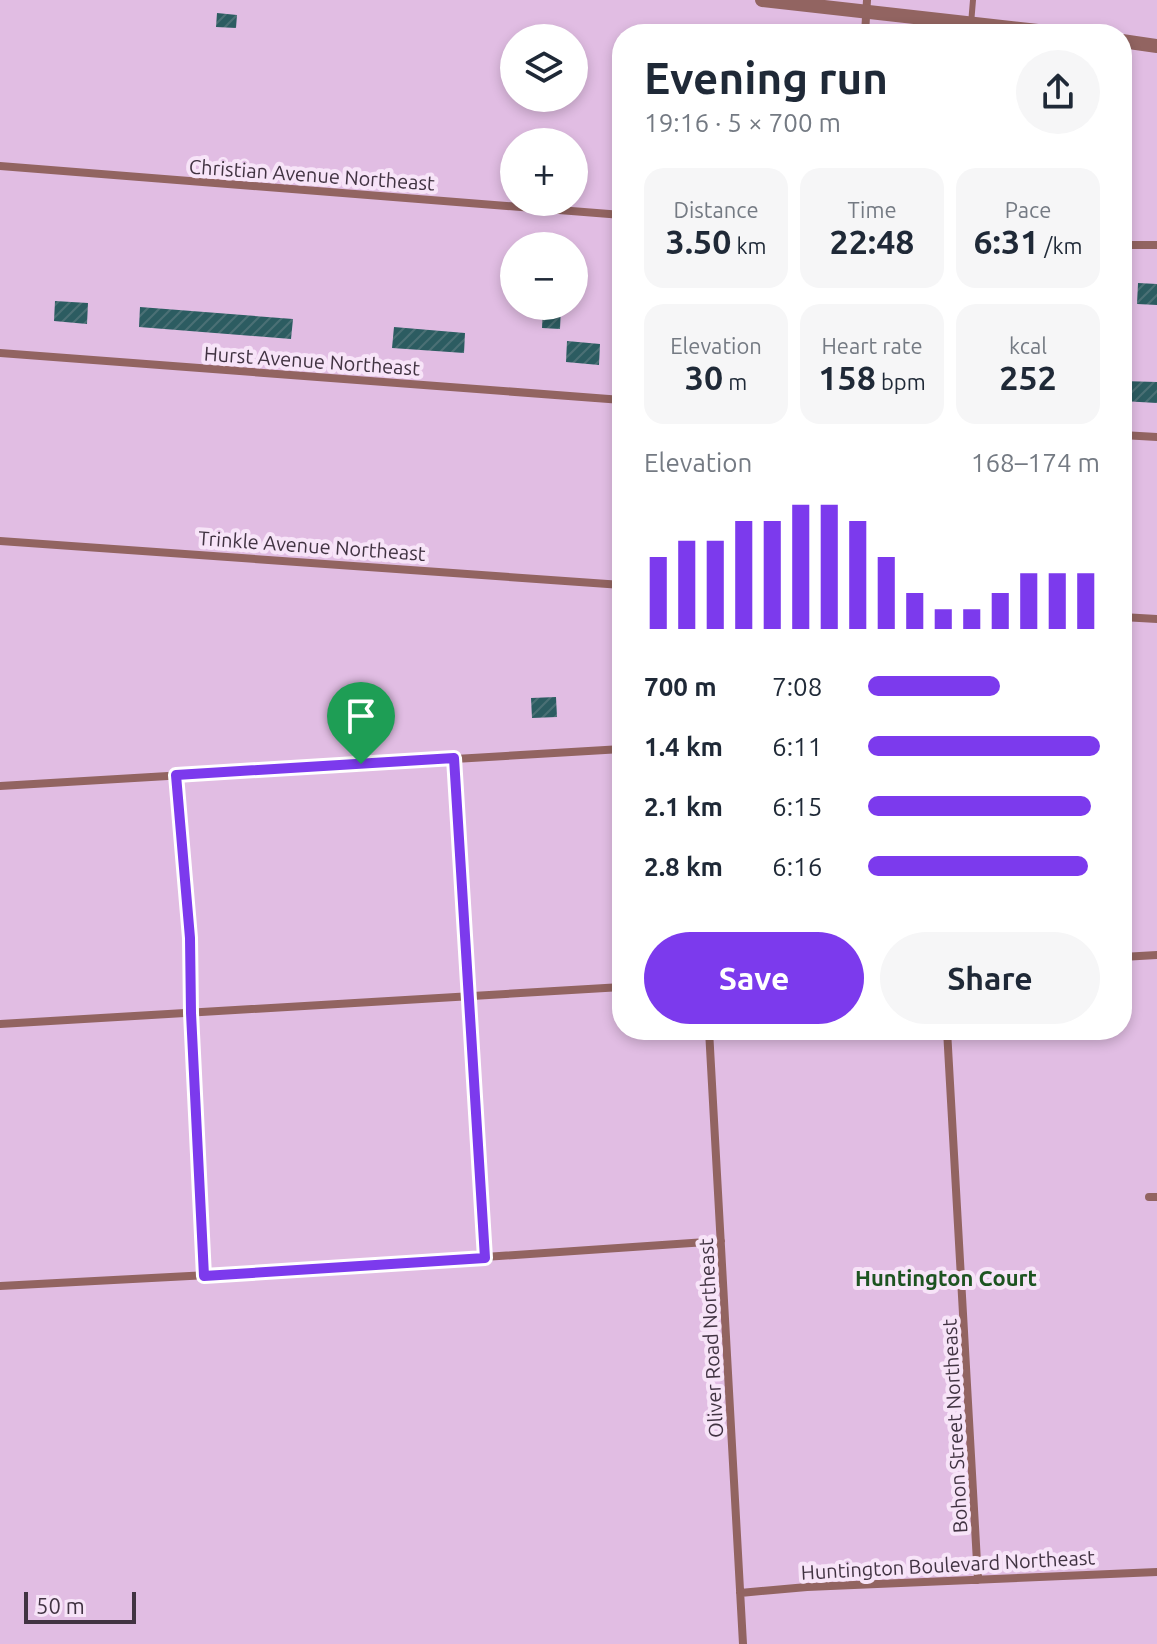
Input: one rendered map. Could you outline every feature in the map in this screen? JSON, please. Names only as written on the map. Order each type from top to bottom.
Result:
[{"type":"street","points":[[762,0],[867,6],[971,24]]},
{"type":"street","points":[[1132,42],[1157,46]]},
{"type":"street","name":"Christian Avenue Northeast","points":[[0,166],[612,214]]},
{"type":"street","points":[[1132,245],[1157,245]]},
{"type":"street","name":"Hurst Avenue Northeast","points":[[0,353],[612,399]]},
{"type":"street","points":[[1132,436],[1157,437]]},
{"type":"street","name":"Trinkle Avenue Northeast","points":[[0,541],[612,584]]},
{"type":"street","points":[[1132,618],[1157,619]]},
{"type":"street","points":[[0,786],[612,750]]},
{"type":"street","points":[[454,758],[485,1258]]},
{"type":"street","points":[[176,775],[186,874],[204,1276]]},
{"type":"street","points":[[1132,956],[1157,955]]},
{"type":"street","points":[[0,1024],[612,988]]},
{"type":"street","name":"Oliver Road Northeast","points":[[710,1040],[743,1644]]},
{"type":"street","name":"Bohon Street Northeast","points":[[948,1040],[978,1580]]},
{"type":"street","points":[[0,1286],[204,1276],[721,1241]]},
{"type":"street","name":"Huntington Boulevard Northeast","points":[[740,1593],[807,1587],[1157,1572]]},
{"type":"lane","points":[[971,24],[973,0]]},
{"type":"building","points":[[217,13],[237,15],[236,28],[216,27]]},
{"type":"building","points":[[1138,283],[1157,284],[1157,305],[1137,304]]},
{"type":"building","points":[[55,301],[88,303],[87,324],[54,321]]},
{"type":"building","points":[[140,307],[293,319],[291,339],[139,327]]},
{"type":"building","points":[[542,320],[560,320],[560,329],[542,328]]},
{"type":"building","points":[[394,327],[465,333],[464,353],[392,348]]},
{"type":"building","points":[[567,341],[600,344],[599,365],[566,362]]},
{"type":"building","points":[[1132,381],[1157,382],[1157,403],[1132,402]]},
{"type":"building","points":[[556,697],[557,717],[532,718],[531,698]]},
{"type":"district","name":"Huntington Court","points":[[946,1278]]},
{"type":"route","points":[[454,758],[485,1258],[204,1276],[190,938],[176,775],[361,764],[454,758]]}]
